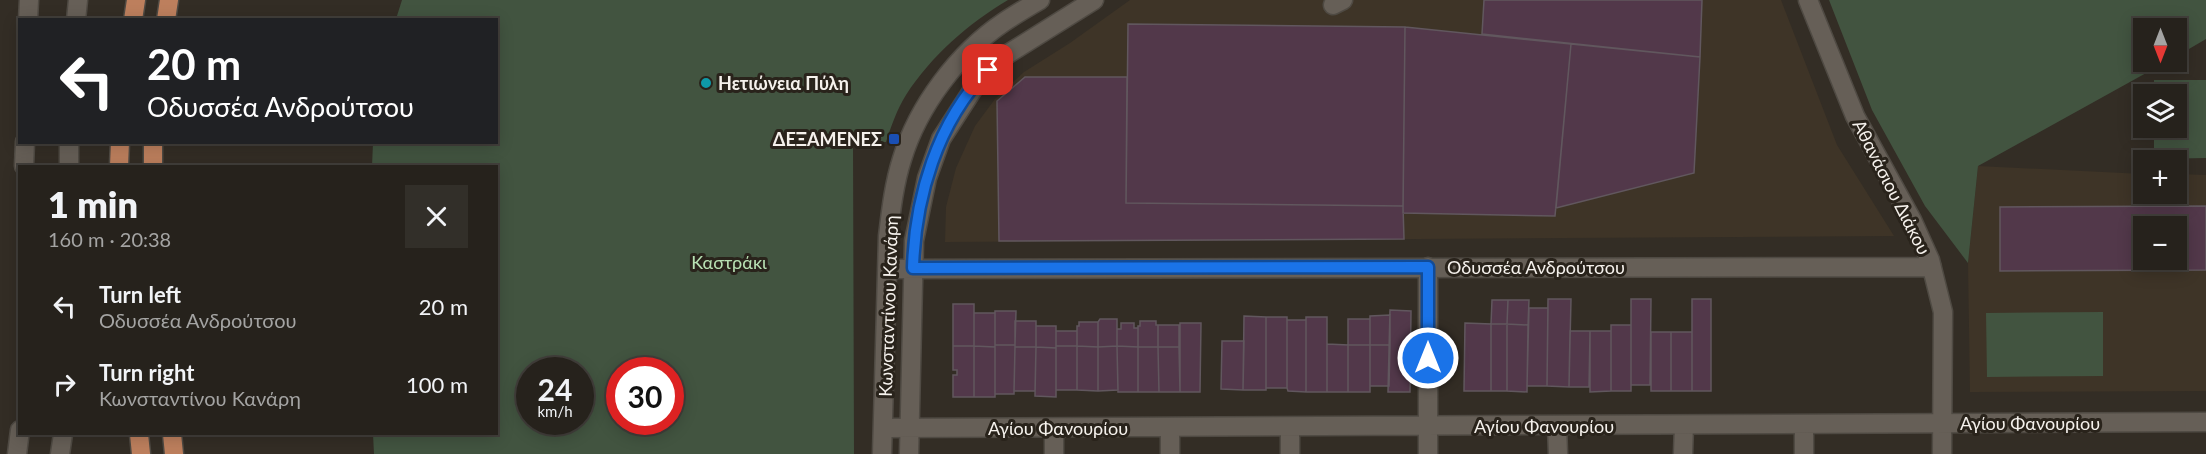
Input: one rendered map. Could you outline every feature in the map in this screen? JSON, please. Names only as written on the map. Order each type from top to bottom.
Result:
[{"type":"main road","points":[[133,18],[136,0]]},
{"type":"main road","points":[[166,18],[169,0]]},
{"type":"main road","points":[[119,165],[120,144]]},
{"type":"main road","points":[[153,144],[153,165]]},
{"type":"main road","points":[[138,435],[141,454]]},
{"type":"main road","points":[[172,435],[174,454]]},
{"type":"street","points":[[28,18],[29,0]]},
{"type":"street","points":[[76,18],[78,0]]},
{"type":"street","name":"Κωνσταντίνου Κανάρη","points":[[882,454],[887,268],[891,208],[901,161],[919,118],[947,76],[974,47],[1003,22],[1040,0]]},
{"type":"street","name":"Κωνσταντίνου Κανάρη","points":[[909,454],[916,222],[927,178],[941,139],[979,80],[1003,57],[1094,0]]},
{"type":"street","name":"Αθανάσιου Διάκου","points":[[1808,0],[1855,116],[1921,238],[1932,267],[1943,312],[1942,454]]},
{"type":"street","points":[[24,165],[25,144]]},
{"type":"street","points":[[69,144],[69,165]]},
{"type":"street","points":[[1428,267],[1428,454]]},
{"type":"street","name":"Οδυσσέα Ανδρούτσου","points":[[887,268],[1932,267]]},
{"type":"street","name":"Αγίου Φανουρίου","points":[[883,428],[2206,422]]},
{"type":"street","points":[[1804,424],[1804,454]]},
{"type":"street","points":[[1683,454],[1684,425]]},
{"type":"street","points":[[1557,426],[1558,454]]},
{"type":"street","points":[[1170,427],[1170,454]]},
{"type":"street","points":[[1290,427],[1290,454]]},
{"type":"street","points":[[1054,428],[1054,454]]},
{"type":"street","points":[[17,454],[19,435]]},
{"type":"street","points":[[60,454],[63,435]]},
{"type":"shaded area","points":[[1130,0],[1781,0],[1837,145],[1894,236],[945,242],[946,207],[956,168],[975,126],[995,99],[1024,72],[1070,43]]},
{"type":"shaded area","points":[[1978,166],[2133,174],[2133,204],[2187,204],[2187,174],[2206,175],[2206,391],[1970,392],[1968,263]]},
{"type":"green space","name":"Καστράκι","points":[[402,0],[1008,0],[965,30],[927,67],[903,100],[886,142],[853,142],[854,454],[374,454],[373,435],[498,435],[498,165],[372,165],[373,144],[498,144],[498,18],[396,18]]},
{"type":"green space","points":[[1829,0],[2206,0],[2206,39],[2187,50],[2187,18],[2133,18],[2133,72],[2148,72],[1978,166],[1968,263],[1925,206],[1872,110]]},
{"type":"green space","points":[[2154,80],[2206,80],[2206,158],[2187,158],[2187,150],[2154,150],[2154,138],[2187,138],[2187,84],[2154,84]]},
{"type":"green space","points":[[2103,312],[2103,376],[1987,377],[1986,313]]},
{"type":"building","points":[[1484,0],[1702,0],[1700,57],[1482,34]]},
{"type":"building","points":[[1128,24],[1405,27],[1403,206],[1126,203]]},
{"type":"building","points":[[1405,27],[1571,44],[1555,216],[1403,213]]},
{"type":"building","points":[[1571,44],[1700,57],[1694,173],[1556,208]]},
{"type":"building","points":[[1025,77],[1127,77],[1126,203],[1403,206],[1404,239],[999,241],[997,101]]},
{"type":"building","points":[[2206,206],[2206,270],[2000,271],[2000,207]]},
{"type":"building","points":[[1548,299],[1571,299],[1569,387],[1547,386]]},
{"type":"building","points":[[1631,299],[1651,299],[1650,385],[1631,385]]},
{"type":"building","points":[[1692,299],[1711,299],[1711,391],[1692,391]]},
{"type":"building","points":[[1492,300],[1508,300],[1507,324],[1491,324]]},
{"type":"building","points":[[1508,300],[1529,300],[1528,325],[1507,324]]},
{"type":"building","points":[[953,304],[974,304],[974,346],[953,346]]},
{"type":"building","points":[[1529,308],[1548,308],[1547,386],[1527,386]]},
{"type":"building","points":[[1390,310],[1411,311],[1410,392],[1388,392]]},
{"type":"building","points":[[995,311],[1016,311],[1015,345],[995,345]]},
{"type":"building","points":[[974,313],[995,313],[995,347],[974,346]]},
{"type":"building","points":[[1390,315],[1390,345],[1370,345],[1370,316]]},
{"type":"building","points":[[1244,316],[1266,317],[1266,390],[1243,390]]},
{"type":"building","points":[[1266,317],[1287,317],[1287,388],[1266,388]]},
{"type":"building","points":[[1306,317],[1327,317],[1327,392],[1306,392]]},
{"type":"building","points":[[1100,319],[1117,319],[1117,346],[1098,347]]},
{"type":"building","points":[[1348,319],[1370,319],[1370,345],[1348,345]]},
{"type":"building","points":[[1287,320],[1306,320],[1306,392],[1288,391],[1287,388]]},
{"type":"building","points":[[1015,321],[1036,321],[1036,347],[1015,347]]},
{"type":"building","points":[[1140,321],[1156,321],[1158,347],[1138,347]]},
{"type":"building","points":[[1079,322],[1098,322],[1098,347],[1077,346]]},
{"type":"building","points":[[1121,323],[1134,323],[1134,328],[1138,328],[1138,347],[1117,346],[1117,329],[1121,329]]},
{"type":"building","points":[[1180,323],[1201,323],[1200,392],[1180,392]]},
{"type":"building","points":[[1465,323],[1491,324],[1491,391],[1464,391]]},
{"type":"building","points":[[1491,324],[1507,324],[1507,391],[1491,391]]},
{"type":"building","points":[[1507,324],[1528,325],[1527,392],[1507,391]]},
{"type":"building","points":[[1158,325],[1179,325],[1179,347],[1158,347]]},
{"type":"building","points":[[1611,325],[1631,325],[1631,391],[1611,391]]},
{"type":"building","points":[[1036,326],[1056,326],[1056,348],[1036,347]]},
{"type":"building","points":[[1056,331],[1077,331],[1077,346],[1056,346]]},
{"type":"building","points":[[1570,331],[1590,331],[1589,387],[1569,387]]},
{"type":"building","points":[[1590,331],[1611,331],[1611,391],[1590,392]]},
{"type":"building","points":[[1651,332],[1671,332],[1671,391],[1651,391]]},
{"type":"building","points":[[1671,332],[1692,332],[1692,391],[1671,391]]},
{"type":"building","points":[[1222,341],[1244,341],[1243,390],[1221,389]]},
{"type":"building","points":[[1327,344],[1348,345],[1348,392],[1327,392]]},
{"type":"building","points":[[995,345],[1015,345],[1014,394],[995,394]]},
{"type":"building","points":[[1348,345],[1370,345],[1370,392],[1348,392]]},
{"type":"building","points":[[1370,345],[1390,345],[1389,386],[1370,386]]},
{"type":"building","points":[[953,346],[974,346],[974,397],[953,397],[953,375],[957,375],[957,370],[953,370]]},
{"type":"building","points":[[974,346],[995,347],[995,397],[974,397]]},
{"type":"building","points":[[1056,346],[1077,346],[1077,390],[1056,390]]},
{"type":"building","points":[[1077,346],[1098,347],[1098,391],[1077,390]]},
{"type":"building","points":[[1117,346],[1118,390],[1098,391],[1098,347]]},
{"type":"building","points":[[1117,346],[1138,347],[1138,392],[1118,392]]},
{"type":"building","points":[[1015,347],[1036,347],[1035,391],[1014,391]]},
{"type":"building","points":[[1036,347],[1056,348],[1056,397],[1035,396]]},
{"type":"building","points":[[1138,347],[1158,347],[1159,392],[1138,392]]},
{"type":"building","points":[[1158,347],[1179,347],[1180,392],[1159,392]]},
{"type":"place","name":"Ηετιώνεια Πύλη","points":[[706,83]]},
{"type":"place","name":"ΔΕΞΑΜΕΝΕΣ","points":[[894,139]]},
{"type":"route","points":[[988,70],[960,107],[941,139],[918,213],[913,268],[1428,267],[1428,358]]}]
